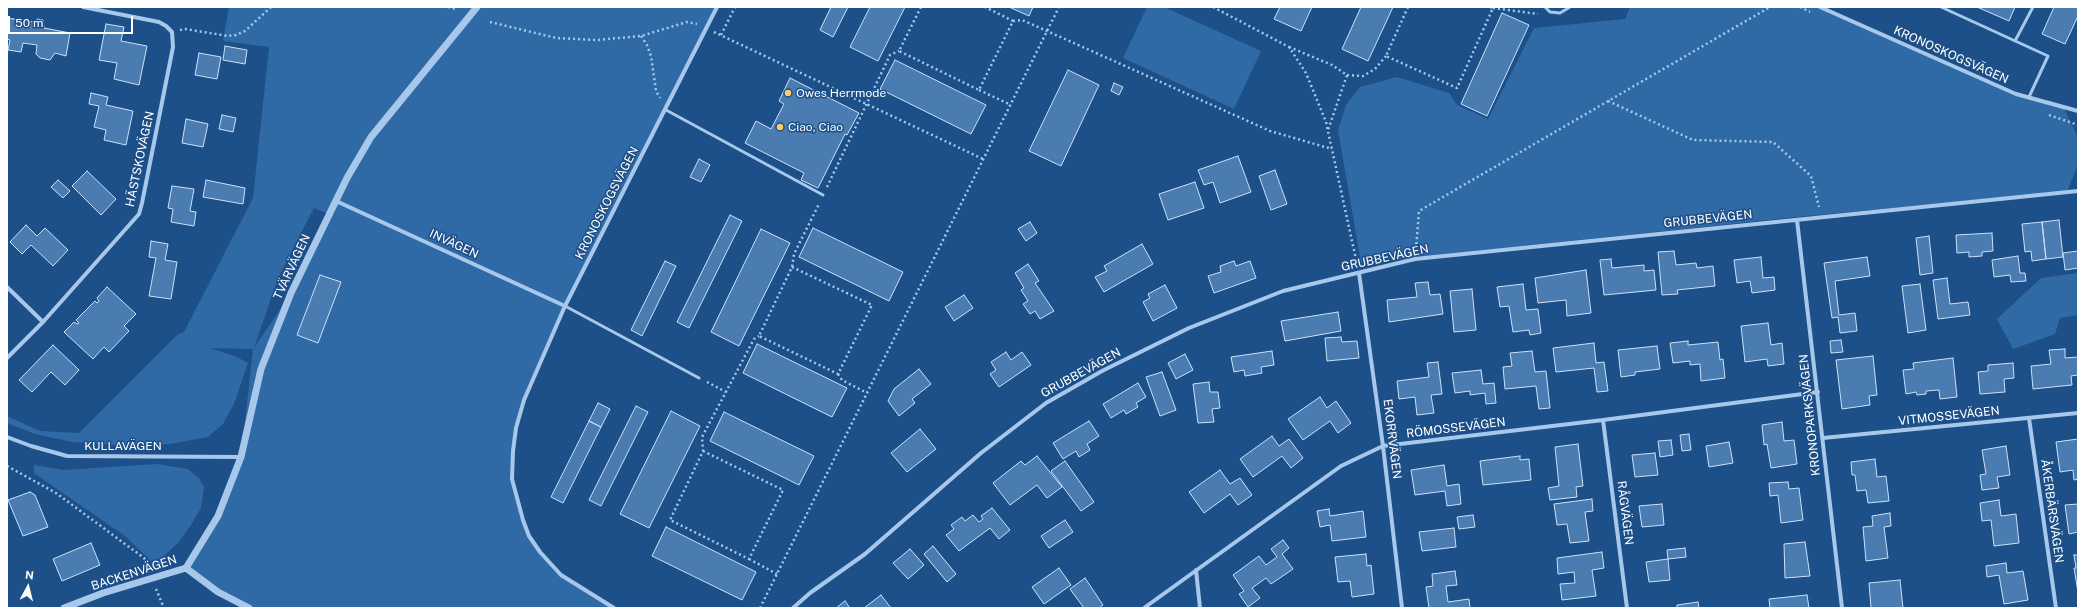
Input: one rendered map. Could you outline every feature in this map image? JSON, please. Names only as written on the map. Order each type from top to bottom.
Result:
[{"type":"street","points":[[83,7],[159,22],[172,32]]},
{"type":"street","name":"TVÄRVÄGEN","points":[[186,568],[218,516],[241,457],[261,370],[291,294],[336,201],[371,137],[477,7]]},
{"type":"street","name":"KRONOSKOGSVÄGEN","points":[[614,608],[573,584],[561,575],[540,552],[523,520],[512,479],[513,450],[524,400],[565,306],[666,110],[717,7]]},
{"type":"street","name":"KRONOSKOGSVÄGEN","points":[[1820,7],[1971,75],[2029,97],[2078,111]]},
{"type":"street","name":"HÄSTSKOVÄGEN","points":[[7,358],[43,322],[139,214],[173,47],[172,32]]},
{"type":"street","name":"GRUBBEVÄGEN","points":[[794,608],[810,593],[865,554],[981,453],[1046,403],[1102,371],[1188,328],[1283,291],[1415,259],[2078,191]]},
{"type":"street","name":"INVÄGEN","points":[[336,201],[565,306]]},
{"type":"street","name":"KRONOPARKSVÄGEN","points":[[1797,220],[1842,608]]},
{"type":"street","name":"EKORRVÄGEN","points":[[1359,273],[1383,446],[1402,608]]},
{"type":"street","points":[[7,287],[43,322]]},
{"type":"street","name":"RÖMOSSEVÄGEN","points":[[1144,608],[1341,466],[1383,446],[1603,420],[1818,392]]},
{"type":"street","name":"VITMOSSEVÄGEN","points":[[1822,438],[2078,413]]},
{"type":"street","name":"ÅKERBÄRSVÄGEN","points":[[2029,418],[2056,608]]},
{"type":"street","name":"RÅGVÄGEN","points":[[1603,420],[1626,608]]},
{"type":"street","name":"KULLAVÄGEN","points":[[7,437],[31,446],[66,456],[241,457]]},
{"type":"street","name":"BACKENVÄGEN","points":[[64,608],[103,593],[186,568],[218,592],[249,608]]},
{"type":"street","points":[[1196,570],[1200,608]]},
{"type":"lane","points":[[1545,7],[1550,12],[1560,13],[1570,7]]},
{"type":"lane","points":[[1942,7],[2048,56],[2029,97]]},
{"type":"lane","points":[[2015,41],[2033,7]]},
{"type":"lane","points":[[666,110],[823,195]]},
{"type":"lane","points":[[565,306],[699,378]]},
{"type":"path","points":[[172,32],[186,29],[228,36],[236,35],[245,31],[271,7]]},
{"type":"path","points":[[448,7],[455,9]]},
{"type":"path","points":[[721,35],[734,7]]},
{"type":"path","points":[[777,574],[670,520],[703,451],[702,437],[754,339],[759,336],[792,267],[794,254],[890,55],[899,51],[921,7]]},
{"type":"path","points":[[985,7],[1013,20],[1022,20],[1270,131],[1332,149]]},
{"type":"path","points":[[760,608],[1059,7]]},
{"type":"path","points":[[1213,7],[1289,46],[1332,65],[1347,75],[1363,76],[1375,69],[1386,56],[1408,7]]},
{"type":"path","points":[[1415,259],[1419,211],[1770,7]]},
{"type":"path","points":[[1386,56],[1457,88],[1491,8],[1510,9],[1543,16],[1550,12]]},
{"type":"path","points":[[979,90],[1013,20]]},
{"type":"path","points":[[490,22],[556,38],[597,40],[641,36],[687,22],[696,23],[983,159]]},
{"type":"path","points":[[641,36],[647,45],[651,56],[656,91],[666,110]]},
{"type":"path","points":[[1289,46],[1306,73],[1328,131],[1359,273]]},
{"type":"path","points":[[899,51],[1010,105]]},
{"type":"path","points":[[1328,131],[1347,75]]},
{"type":"path","points":[[1608,102],[1693,140],[1773,142],[1811,176],[1821,217]]},
{"type":"path","points":[[792,267],[872,305],[838,374]]},
{"type":"path","points":[[759,336],[838,374],[842,380],[867,393]]},
{"type":"path","points":[[699,378],[726,392]]},
{"type":"path","points":[[703,451],[783,490],[749,559]]},
{"type":"path","points":[[7,466],[56,493],[144,558],[164,608]]},
{"type":"shaded area","points":[[229,7],[717,7],[565,306],[524,400],[516,428],[512,479],[523,520],[540,552],[561,575],[614,608],[250,608],[218,592],[186,568],[218,516],[241,457],[253,349],[210,348],[237,357],[248,363],[234,404],[223,424],[208,437],[170,444],[129,446],[72,442],[35,434],[7,423],[7,416],[40,431],[79,433],[178,334],[184,332],[253,198],[269,47],[223,41]],"holes":[[[314,208],[329,214],[291,293],[254,348],[278,278]]]},
{"type":"shaded area","points":[[1147,7],[1164,7],[1261,51],[1234,109],[1123,58]]},
{"type":"shaded area","points":[[1630,7],[1820,7],[2016,94],[2064,108],[2078,138],[2077,167],[2067,192],[1796,217],[1361,263],[1338,130],[1346,105],[1360,87],[1397,77],[1449,93],[1457,105],[1488,119],[1534,28],[1625,19]]},
{"type":"shaded area","points":[[2078,273],[2078,315],[2060,318],[2055,334],[2013,349],[1997,319],[2041,278]]},
{"type":"shaded area","points":[[157,464],[188,469],[199,478],[204,487],[201,508],[191,525],[178,543],[164,556],[152,562],[125,536],[34,473],[34,465],[64,470]]},
{"type":"building","points":[[831,7],[848,7],[833,37],[820,30]]},
{"type":"building","points":[[870,7],[905,7],[878,61],[850,47]]},
{"type":"building","points":[[1009,7],[1033,7],[1029,16]]},
{"type":"building","points":[[1280,7],[1312,7],[1301,31],[1274,19]]},
{"type":"building","points":[[1361,7],[1393,7],[1368,61],[1342,49]]},
{"type":"building","points":[[1977,7],[2015,7],[2009,21]]},
{"type":"building","points":[[2054,7],[2078,7],[2078,16],[2065,44],[2042,34]]},
{"type":"building","points":[[1502,13],[1529,25],[1487,116],[1461,104]]},
{"type":"building","points":[[7,18],[34,22],[37,19],[43,20],[44,28],[70,33],[66,56],[55,53],[50,60],[40,58],[36,54],[37,45],[23,43],[21,52],[8,50],[10,40],[7,39]]},
{"type":"building","points":[[106,24],[124,27],[121,41],[147,46],[139,85],[114,79],[117,63],[99,60]]},
{"type":"building","points":[[225,46],[247,50],[245,64],[223,60]]},
{"type":"building","points":[[199,53],[221,57],[217,79],[195,75]]},
{"type":"building","points":[[895,60],[986,105],[971,134],[880,89]]},
{"type":"building","points":[[1068,70],[1099,85],[1061,166],[1029,151]]},
{"type":"building","points":[[790,78],[859,113],[847,135],[845,134],[818,188],[801,180],[804,173],[745,143],[756,121],[771,129],[784,104],[779,101]]},
{"type":"building","points":[[1114,83],[1123,87],[1119,95],[1111,91]]},
{"type":"building","points":[[91,93],[108,97],[106,105],[133,111],[126,145],[104,140],[106,130],[94,127],[99,106],[89,104]]},
{"type":"building","points":[[222,115],[236,118],[233,132],[219,129]]},
{"type":"building","points":[[186,119],[208,124],[203,147],[182,143]]},
{"type":"building","points":[[1238,156],[1251,192],[1220,203],[1213,182],[1204,185],[1198,170]]},
{"type":"building","points":[[699,159],[710,165],[701,182],[690,177]]},
{"type":"building","points":[[1275,170],[1287,204],[1271,210],[1259,176]]},
{"type":"building","points":[[87,171],[116,199],[101,215],[72,186]]},
{"type":"building","points":[[58,180],[70,191],[63,198],[51,187]]},
{"type":"building","points":[[206,180],[245,188],[243,204],[203,197]]},
{"type":"building","points":[[1195,182],[1204,208],[1168,220],[1159,194]]},
{"type":"building","points":[[172,186],[194,189],[190,211],[196,212],[194,226],[171,222],[173,209],[168,208]]},
{"type":"building","points":[[730,215],[742,221],[689,328],[677,322]]},
{"type":"building","points":[[2059,220],[2063,257],[2046,259],[2042,222]]},
{"type":"building","points":[[1030,222],[1037,233],[1026,241],[1018,229]]},
{"type":"building","points":[[2042,222],[2046,259],[2032,261],[2031,251],[2025,252],[2022,224]]},
{"type":"building","points":[[26,225],[37,236],[45,228],[68,250],[53,266],[31,245],[22,254],[10,242]]},
{"type":"building","points":[[813,228],[903,272],[889,301],[799,257]]},
{"type":"building","points":[[761,229],[790,243],[739,346],[711,332]]},
{"type":"building","points":[[1992,233],[1993,251],[1982,252],[1982,256],[1969,257],[1969,252],[1957,253],[1956,235]]},
{"type":"building","points":[[1929,236],[1933,273],[1920,275],[1916,238]]},
{"type":"building","points":[[151,241],[168,244],[165,260],[177,262],[171,299],[149,296],[156,258],[149,257]]},
{"type":"building","points":[[1142,244],[1153,264],[1104,292],[1095,277],[1107,271],[1104,266]]},
{"type":"building","points":[[1674,251],[1676,265],[1696,263],[1697,268],[1713,266],[1715,286],[1677,290],[1678,294],[1662,295],[1658,252]]},
{"type":"building","points":[[2078,251],[2078,268],[2065,270],[2063,253]]},
{"type":"building","points":[[2018,256],[2020,273],[2025,273],[2026,281],[2011,282],[2010,275],[1994,277],[1992,260]]},
{"type":"building","points":[[1761,257],[1763,278],[1774,277],[1775,290],[1752,293],[1750,281],[1737,283],[1734,260]]},
{"type":"building","points":[[1867,257],[1870,276],[1835,281],[1839,315],[1855,313],[1857,331],[1840,333],[1838,317],[1832,318],[1824,263]]},
{"type":"building","points":[[1611,259],[1612,268],[1644,265],[1644,271],[1654,270],[1656,290],[1604,295],[1600,260]]},
{"type":"building","points":[[665,261],[676,266],[642,336],[631,330]]},
{"type":"building","points":[[1234,261],[1236,266],[1250,261],[1256,278],[1214,293],[1208,276],[1221,272],[1220,266]]},
{"type":"building","points":[[1028,264],[1039,281],[1035,283],[1054,311],[1040,319],[1035,311],[1030,314],[1023,304],[1028,301],[1021,290],[1024,288],[1015,273]]},
{"type":"building","points":[[1586,270],[1591,313],[1567,316],[1566,300],[1538,303],[1535,278]]},
{"type":"building","points":[[320,275],[341,282],[318,343],[297,335]]},
{"type":"building","points":[[1947,278],[1950,304],[1968,302],[1970,315],[1938,319],[1933,280]]},
{"type":"building","points":[[1428,282],[1430,295],[1440,294],[1443,314],[1389,322],[1387,300],[1417,297],[1415,283]]},
{"type":"building","points":[[1523,284],[1526,310],[1538,309],[1541,333],[1530,335],[1529,330],[1513,332],[1509,306],[1500,307],[1497,287]]},
{"type":"building","points":[[1920,284],[1926,330],[1908,333],[1902,286]]},
{"type":"building","points":[[1165,285],[1177,308],[1153,321],[1143,302],[1150,298],[1148,294]]},
{"type":"building","points":[[107,287],[136,314],[124,326],[129,331],[109,352],[104,347],[93,359],[64,332],[74,322],[77,324],[79,323],[76,320],[95,301],[97,303],[99,301],[97,298]]},
{"type":"building","points":[[1472,289],[1476,330],[1454,332],[1450,291]]},
{"type":"building","points":[[964,295],[973,308],[954,321],[945,307]]},
{"type":"building","points":[[1338,312],[1341,331],[1285,341],[1281,321]]},
{"type":"building","points":[[1768,323],[1771,345],[1782,343],[1784,364],[1768,366],[1767,359],[1745,362],[1741,326]]},
{"type":"building","points":[[1341,337],[1342,342],[1357,341],[1359,358],[1327,361],[1325,338]]},
{"type":"building","points":[[1841,340],[1843,352],[1831,353],[1830,341]]},
{"type":"building","points":[[1688,341],[1688,345],[1718,342],[1720,360],[1723,359],[1725,378],[1701,381],[1700,364],[1690,365],[1690,361],[1673,363],[1670,343]]},
{"type":"building","points":[[1594,343],[1596,363],[1604,362],[1608,391],[1597,392],[1594,368],[1556,372],[1553,348]]},
{"type":"building","points":[[757,344],[847,388],[832,417],[743,373]]},
{"type":"building","points":[[53,345],[79,370],[65,385],[51,372],[32,392],[19,380]]},
{"type":"building","points":[[1657,346],[1660,369],[1635,372],[1635,375],[1621,377],[1618,350]]},
{"type":"building","points":[[2065,349],[2065,358],[2078,357],[2078,375],[2071,376],[2072,385],[2033,389],[2031,366],[2051,364],[2049,350]]},
{"type":"building","points":[[1272,351],[1274,365],[1261,367],[1262,373],[1245,376],[1244,370],[1234,372],[1231,357]]},
{"type":"building","points":[[1532,351],[1535,372],[1546,371],[1550,408],[1539,409],[1536,386],[1505,389],[1503,367],[1512,366],[1510,353]]},
{"type":"building","points":[[1006,352],[1011,360],[1022,352],[1031,365],[999,387],[990,374],[996,370],[991,362]]},
{"type":"building","points":[[1185,354],[1193,370],[1176,379],[1168,363]]},
{"type":"building","points":[[1873,356],[1877,395],[1869,396],[1870,405],[1842,409],[1836,360]]},
{"type":"building","points":[[1953,358],[1957,397],[1940,399],[1939,390],[1926,391],[1926,394],[1917,395],[1916,392],[1906,394],[1903,370],[1914,369],[1913,363]]},
{"type":"building","points":[[1438,362],[1442,394],[1431,395],[1434,413],[1417,415],[1415,397],[1399,399],[1397,381],[1429,377],[1427,363]]},
{"type":"building","points":[[2013,363],[2014,378],[2004,379],[2005,392],[1980,394],[1978,372],[1988,371],[1988,365]]},
{"type":"building","points":[[919,369],[931,384],[912,399],[915,403],[899,416],[888,401],[894,389]]},
{"type":"building","points":[[1481,370],[1483,384],[1494,383],[1496,403],[1486,404],[1485,393],[1470,395],[1470,391],[1455,393],[1452,373]]},
{"type":"building","points":[[1162,372],[1176,410],[1160,416],[1146,377]]},
{"type":"building","points":[[1209,382],[1210,392],[1218,392],[1220,408],[1212,409],[1214,422],[1198,423],[1193,384]]},
{"type":"building","points":[[1138,383],[1146,397],[1136,403],[1138,407],[1126,414],[1124,410],[1111,418],[1103,404]]},
{"type":"building","points":[[1320,397],[1327,408],[1336,401],[1351,423],[1338,433],[1330,421],[1303,440],[1288,419]]},
{"type":"building","points":[[598,403],[610,409],[601,427],[589,421]]},
{"type":"building","points":[[636,406],[648,412],[601,506],[589,500]]},
{"type":"building","points":[[671,411],[700,426],[649,528],[620,514]]},
{"type":"building","points":[[724,412],[814,456],[799,485],[710,441]]},
{"type":"building","points":[[589,421],[601,427],[563,503],[551,497]]},
{"type":"building","points":[[1089,421],[1099,436],[1087,444],[1090,450],[1079,457],[1076,451],[1063,459],[1053,443]]},
{"type":"building","points":[[1782,422],[1784,441],[1794,440],[1797,464],[1771,468],[1767,444],[1764,445],[1762,425]]},
{"type":"building","points":[[920,429],[936,449],[907,472],[891,453]]},
{"type":"building","points":[[1689,434],[1691,450],[1682,451],[1680,435]]},
{"type":"building","points":[[1272,436],[1279,446],[1289,439],[1303,458],[1291,468],[1282,456],[1253,477],[1240,459]]},
{"type":"building","points":[[2078,439],[2078,479],[2074,480],[2073,470],[2060,472],[2056,442]]},
{"type":"building","points":[[1671,440],[1673,455],[1660,457],[1658,441]]},
{"type":"building","points":[[1729,442],[1733,463],[1709,467],[1706,446]]},
{"type":"building","points":[[1578,444],[1583,486],[1576,487],[1577,497],[1550,500],[1548,488],[1559,486],[1555,447]]},
{"type":"building","points":[[2006,446],[2010,475],[1997,477],[1999,488],[1982,490],[1980,475],[1986,474],[1982,450]]},
{"type":"building","points":[[1655,453],[1658,475],[1635,477],[1632,455]]},
{"type":"building","points":[[1037,456],[1062,487],[1047,498],[1037,485],[1010,505],[993,483],[1021,461],[1025,465]]},
{"type":"building","points":[[1520,456],[1520,460],[1529,459],[1531,480],[1483,485],[1480,461]]},
{"type":"building","points":[[1875,459],[1877,477],[1886,476],[1889,501],[1868,503],[1866,490],[1857,491],[1855,475],[1852,475],[1851,462]]},
{"type":"building","points":[[1065,461],[1094,502],[1081,511],[1051,471]]},
{"type":"building","points":[[1444,465],[1447,486],[1459,484],[1461,504],[1447,506],[1445,491],[1415,495],[1411,470]]},
{"type":"building","points":[[1220,470],[1230,484],[1240,478],[1252,495],[1238,505],[1230,494],[1204,513],[1189,492]]},
{"type":"building","points":[[1788,482],[1789,489],[1799,488],[1803,520],[1781,523],[1778,495],[1770,496],[1769,483]]},
{"type":"building","points":[[30,492],[35,495],[48,527],[23,536],[8,500]]},
{"type":"building","points":[[1592,499],[1593,511],[1585,512],[1589,541],[1570,543],[1567,524],[1557,525],[1554,504]]},
{"type":"building","points":[[1999,500],[2001,516],[2016,514],[2019,543],[1994,546],[1991,520],[1982,521],[1980,503]]},
{"type":"building","points":[[1662,504],[1664,525],[1642,527],[1639,506]]},
{"type":"building","points":[[2078,504],[2078,532],[2069,534],[2065,505]]},
{"type":"building","points":[[992,508],[1010,530],[999,539],[990,528],[959,551],[946,535],[954,529],[951,525],[962,517],[965,521],[973,515],[979,522],[983,519],[981,516]]},
{"type":"building","points":[[1329,509],[1330,516],[1363,511],[1366,537],[1332,541],[1330,525],[1320,527],[1317,511]]},
{"type":"building","points":[[1890,513],[1891,526],[1884,527],[1888,558],[1866,561],[1863,527],[1873,526],[1872,516]]},
{"type":"building","points":[[1473,515],[1475,527],[1459,529],[1457,517]]},
{"type":"building","points":[[1065,520],[1073,532],[1049,548],[1041,536]]},
{"type":"building","points":[[666,527],[756,572],[742,600],[652,556]]},
{"type":"building","points":[[1454,528],[1456,547],[1422,551],[1419,532]]},
{"type":"building","points":[[1283,540],[1289,548],[1282,554],[1293,569],[1271,584],[1266,578],[1252,588],[1260,598],[1248,607],[1239,594],[1244,591],[1233,575],[1259,556],[1266,565],[1277,557],[1271,549]]},
{"type":"building","points":[[1805,542],[1810,576],[1785,578],[1784,544]]},
{"type":"building","points":[[91,543],[100,565],[62,581],[53,559]]},
{"type":"building","points":[[933,546],[956,574],[947,582],[924,554]]},
{"type":"building","points":[[1685,548],[1686,557],[1668,559],[1667,550]]},
{"type":"building","points":[[910,549],[924,565],[908,579],[893,563]]},
{"type":"building","points":[[1602,552],[1604,568],[1592,570],[1596,596],[1562,600],[1560,584],[1575,583],[1574,572],[1558,574],[1557,558]]},
{"type":"building","points":[[1366,554],[1367,566],[1371,565],[1374,594],[1352,597],[1350,581],[1338,582],[1335,557]]},
{"type":"building","points":[[2074,555],[2078,555],[2078,592],[2074,568],[2076,568]]},
{"type":"building","points":[[1668,559],[1670,580],[1649,582],[1646,562]]},
{"type":"building","points":[[2006,563],[2007,573],[2023,571],[2028,600],[2004,604],[1999,575],[1987,577],[1986,566]]},
{"type":"building","points":[[1059,568],[1071,585],[1044,604],[1032,587]]},
{"type":"building","points":[[1455,571],[1457,585],[1446,586],[1448,602],[1469,599],[1470,608],[1429,608],[1426,587],[1433,586],[1432,574]]},
{"type":"building","points":[[1085,578],[1103,605],[1099,608],[1084,608],[1070,589]]},
{"type":"building","points":[[1900,580],[1903,608],[1871,608],[1869,583]]},
{"type":"building","points":[[881,595],[891,608],[864,608]]},
{"type":"building","points":[[1807,595],[1809,608],[1770,608],[1769,599]]},
{"type":"building","points":[[845,601],[850,608],[836,608]]},
{"type":"building","points":[[1698,602],[1699,608],[1677,608],[1677,605]]},
{"type":"place","name":"Owes Herrmode","points":[[788,93]]},
{"type":"place","name":"Ciao, Ciao","points":[[780,127]]}]
